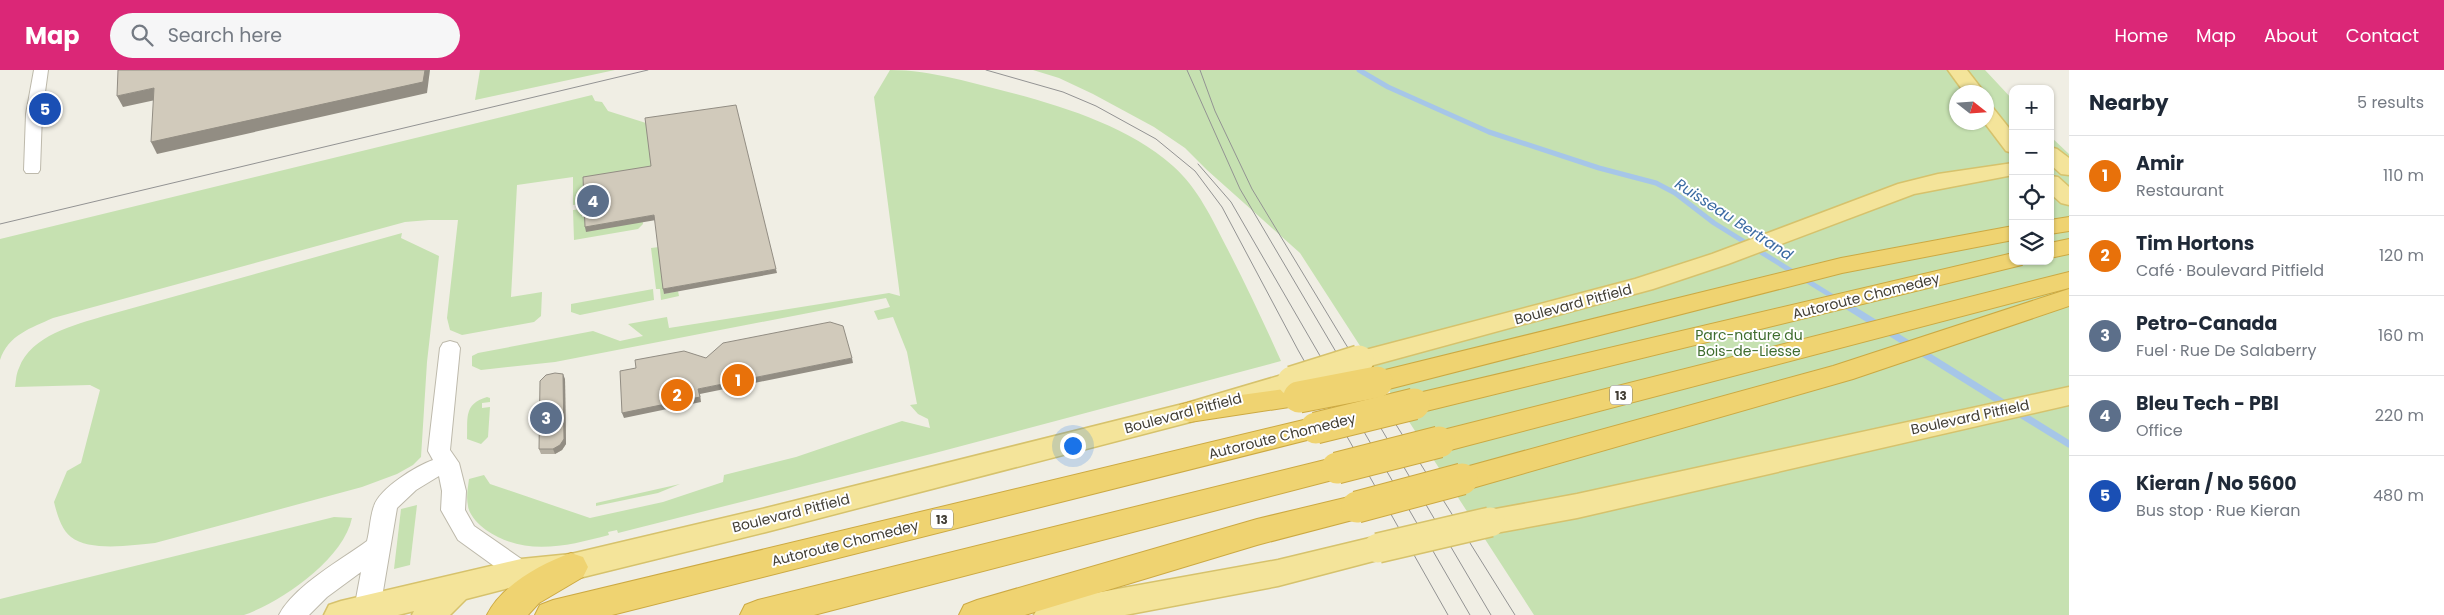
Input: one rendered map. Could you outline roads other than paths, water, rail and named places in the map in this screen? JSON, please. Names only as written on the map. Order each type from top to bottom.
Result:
[{"type":"highway","points":[[2054,226],[2069,224]]},
{"type":"highway","points":[[1190,412],[1295,389],[1397,378],[1865,260],[2009,234]]},
{"type":"highway","points":[[2054,249],[2069,246]]},
{"type":"highway","name":"Autoroute Chomedey","points":[[560,613],[2009,261]]},
{"type":"highway","name":"13","points":[[758,615],[2069,280]]},
{"type":"highway","points":[[977,615],[1257,532],[1462,479],[1718,409],[1981,330],[2069,298]]},
{"type":"highway","points":[[505,615],[527,593],[571,566]]},
{"type":"main road","points":[[1957,70],[1970,85]]},
{"type":"main road","points":[[1994,105],[2009,117]]},
{"type":"main road","points":[[1994,122],[2009,142]]},
{"type":"main road","points":[[2054,158],[2062,168]]},
{"type":"main road","name":"Boulevard Pitfield","points":[[1295,389],[1382,354],[1574,304],[1693,268],[1802,229],[1899,191],[1938,181],[2009,170]]},
{"type":"main road","points":[[2054,185],[2069,198]]},
{"type":"main road","name":"Boulevard Pitfield","points":[[1050,615],[1278,573],[1490,522],[1577,506],[2067,396]]},
{"type":"main road","name":"Boulevard Pitfield","points":[[358,613],[521,572],[571,566],[1190,412]]},
{"type":"main road","points":[[429,615],[456,588]]},
{"type":"street","points":[[32,170],[34,114],[40,70]]},
{"type":"street","points":[[450,348],[439,451],[448,463],[454,492],[453,510],[466,533],[521,572]]},
{"type":"street","points":[[358,613],[377,547],[384,510],[389,501],[417,478],[448,463]]},
{"type":"street","points":[[292,615],[318,590],[377,547]]},
{"type":"waterway","name":"Ruisseau Bertrand","points":[[1359,70],[1388,87],[1489,132],[1599,168],[1656,183],[1675,193],[1714,223],[1843,303]]},
{"type":"waterway","name":"Ruisseau Bertrand","points":[[1841,302],[2008,406]]},
{"type":"waterway","name":"Ruisseau Bertrand","points":[[2017,412],[2069,444]]},
{"type":"tram line","points":[[0,224],[648,70]]},
{"type":"tram line","points":[[986,70],[1063,92],[1096,106],[1156,139],[1195,171],[1222,207],[1298,350],[1448,615]]},
{"type":"tram line","points":[[1187,70],[1240,189],[1491,615]]},
{"type":"tram line","points":[[1200,70],[1215,111],[1252,189],[1345,343],[1515,615]]},
{"type":"tram line","points":[[1198,164],[1231,202],[1470,615]]},
{"type":"place","name":"Kieran / No 5600","points":[[45,109]]},
{"type":"place","name":"Bleu Tech - PBI","points":[[593,201]]},
{"type":"place","name":"Amir","points":[[738,380]]},
{"type":"place","name":"Tim Hortons","points":[[677,395]]},
{"type":"place","name":"Petro-Canada","points":[[546,418]]},
{"type":"park label","name":"Parc-nature du Bois-de-Liesse","points":[[1749,344]]}]
